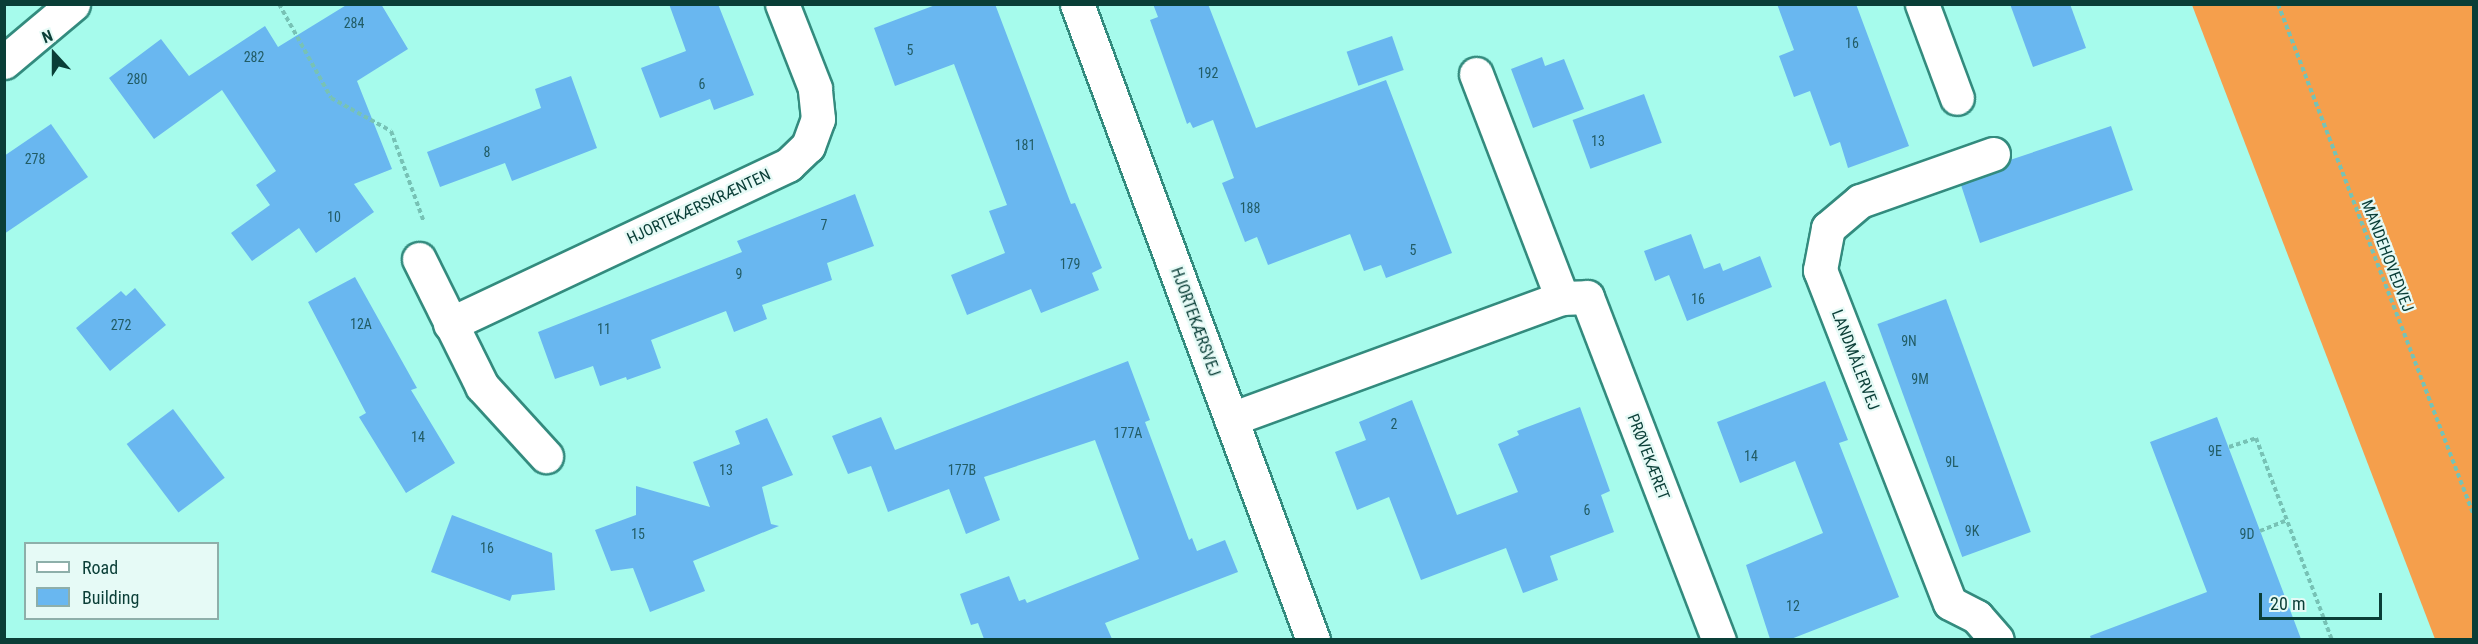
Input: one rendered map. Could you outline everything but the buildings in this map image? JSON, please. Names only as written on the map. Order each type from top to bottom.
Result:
[{"type":"street","points":[[4,62],[73,4]]},
{"type":"street","name":"HJORTEKÆRSKRÆNTEN","points":[[450,324],[788,165],[808,146],[818,119],[815,88],[782,4]]},
{"type":"street","name":"HJORTEKÆRSVEJ","points":[[1077,4],[1313,639]]},
{"type":"street","points":[[1922,4],[1957,98]]},
{"type":"street","points":[[1476,74],[1562,298]]},
{"type":"street","name":"LANDMÅLERVEJ","points":[[1993,154],[1860,201],[1828,228],[1820,270],[1950,603],[1977,617],[1997,639]]},
{"type":"street","points":[[419,259],[482,386],[546,456]]},
{"type":"street","name":"PRØVEKÆRET","points":[[1231,419],[1562,298],[1587,297],[1719,639]]},
{"type":"path","points":[[279,4],[331,98],[391,131],[428,235],[419,259]]},
{"type":"path","name":"MANDEHOVEDVEJ","points":[[2278,4],[2474,516]]},
{"type":"path","points":[[2229,447],[2256,438],[2332,639]]},
{"type":"path","points":[[2260,531],[2287,520]]},
{"type":"shaded area","points":[[2192,5],[2473,5],[2473,639],[2435,639]]}]
